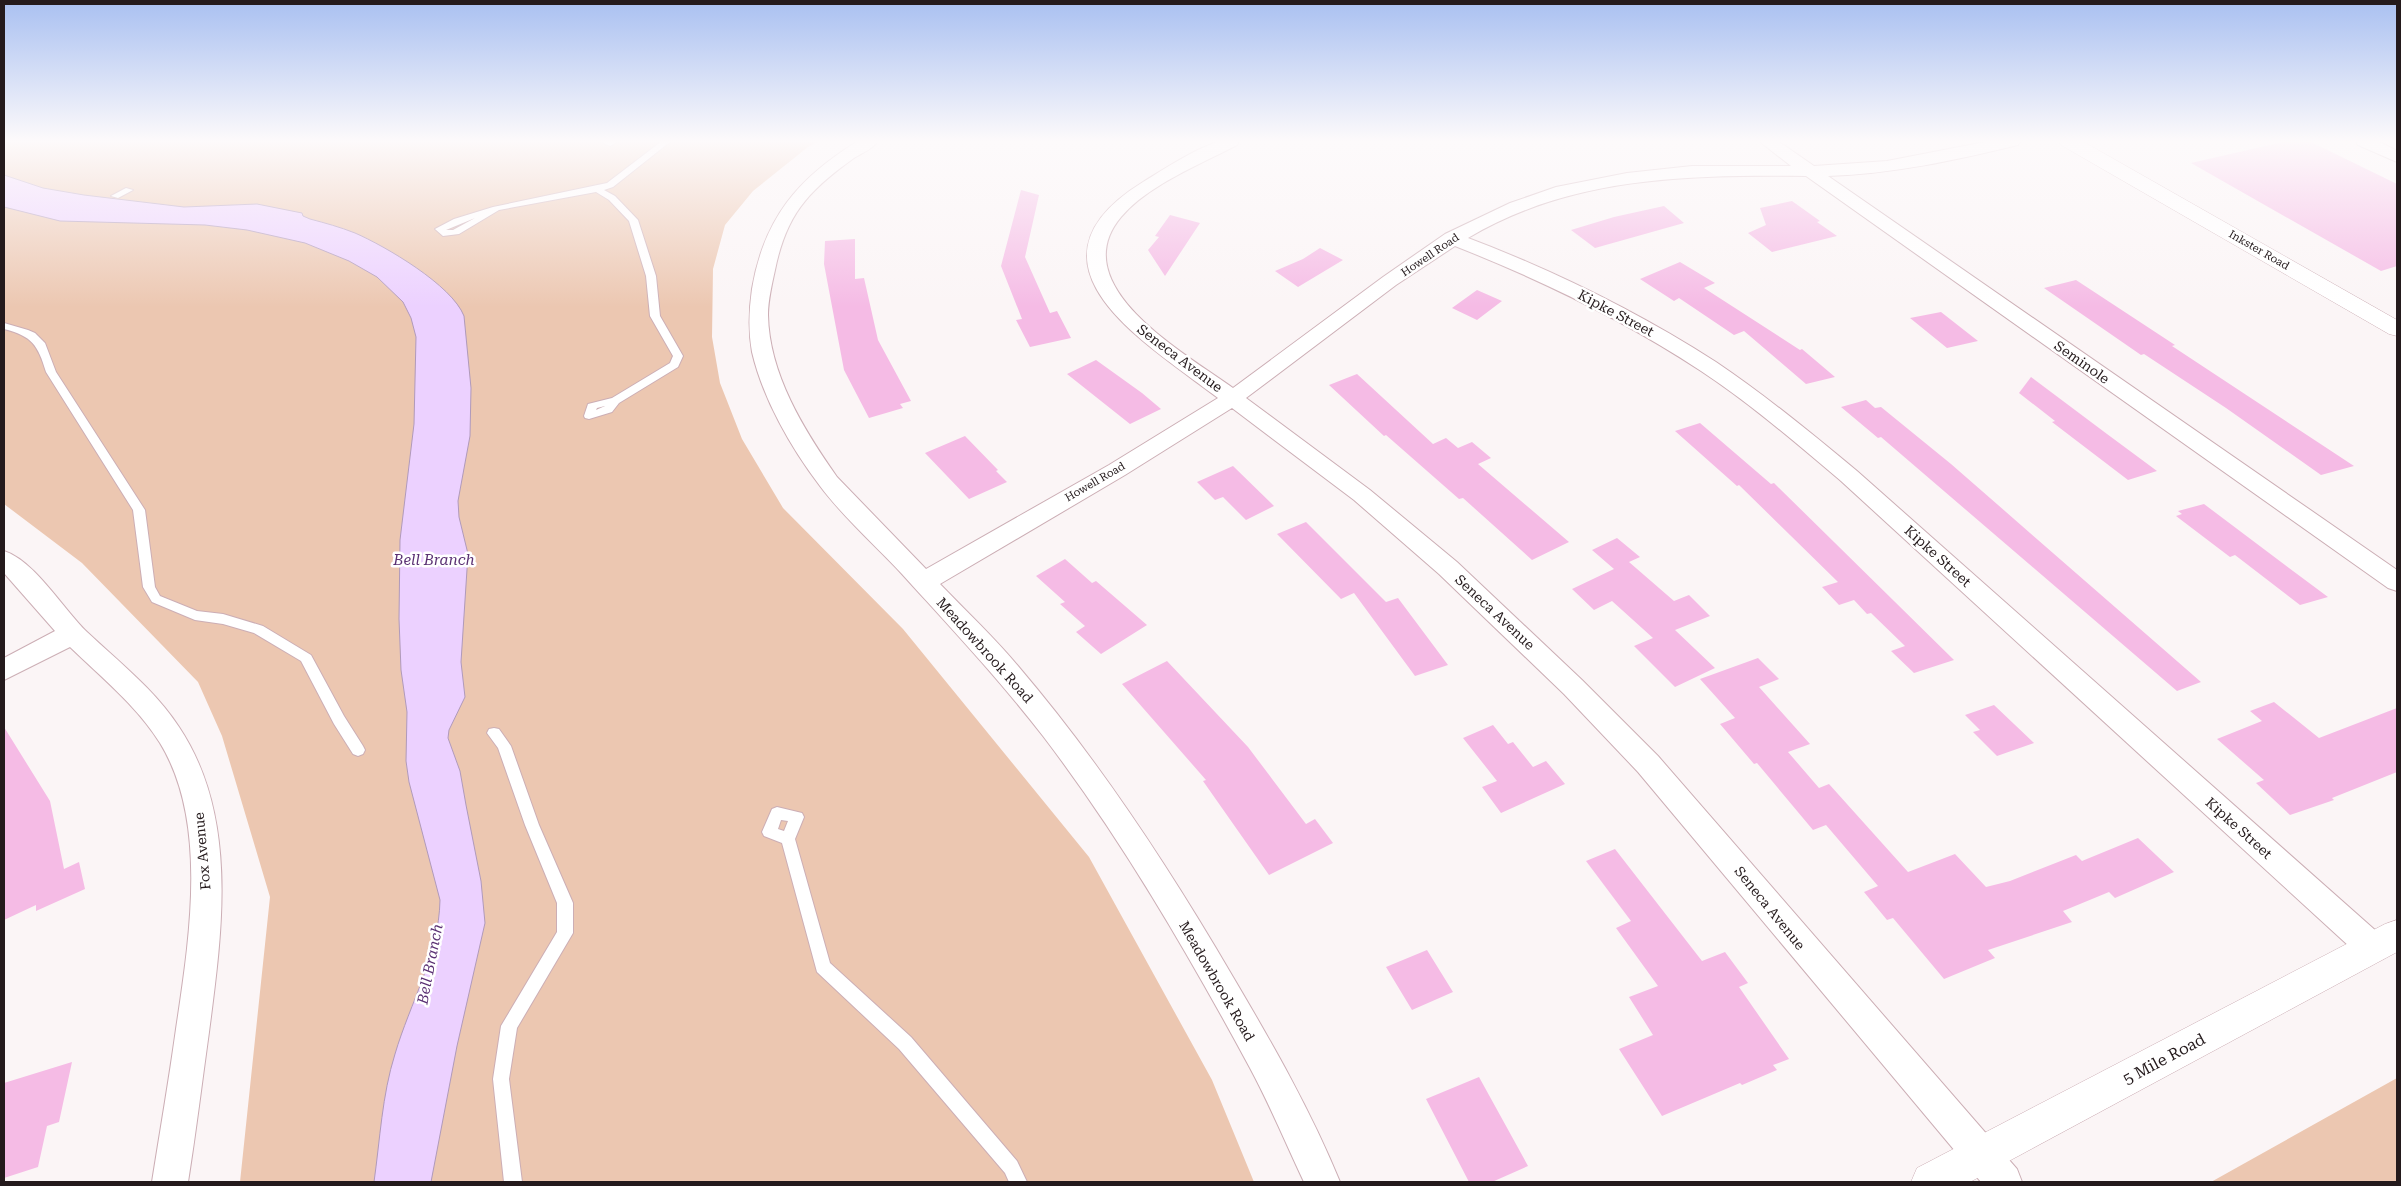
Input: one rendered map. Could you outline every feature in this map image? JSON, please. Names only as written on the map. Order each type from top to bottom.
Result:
[{"type":"main road","name":"Inkster Road","points":[[2165,196],[2397,329]]},
{"type":"main road","name":"5 Mile Road","points":[[1931,1182],[1992,1169],[2385,942]]},
{"type":"street","name":"Meadowbrook Road","points":[[799,196],[784,217],[766,263],[758,313],[760,339],[776,390],[810,456],[850,506],[1008,672],[1049,724],[1120,822],[1198,946],[1263,1059],[1322,1182]]},
{"type":"street","name":"Seneca Avenue","points":[[1133,196],[1103,226],[1095,244],[1096,266],[1099,278],[1119,310],[1362,495],[1448,568],[1573,687],[1648,764],[1716,842],[1816,964],[1992,1169]]},
{"type":"street","name":"Howell Road","points":[[924,582],[1096,482],[1233,398],[1452,238],[1479,222],[1523,203],[1548,196]]},
{"type":"street","name":"Seminole","points":[[1846,196],[2397,582]]},
{"type":"street","name":"Kipke Street","points":[[1452,238],[1556,281],[1636,323],[1708,367],[1786,424],[1849,476],[2385,942]]},
{"type":"street","name":"Fox Avenue","points":[[4,560],[21,572],[72,634],[149,708],[178,750],[196,794],[203,831],[207,871],[205,930],[194,1024],[170,1182]]},
{"type":"street","points":[[4,670],[72,634]]},
{"type":"lane","points":[[495,210],[456,232],[446,234],[440,229],[451,223],[495,210],[562,196]]},
{"type":"lane","points":[[609,196],[633,220],[651,276],[654,316],[678,356],[674,365],[615,401]]},
{"type":"lane","points":[[4,326],[18,329],[38,340],[45,350],[51,372],[139,510],[150,587],[156,600],[195,616],[223,619],[258,629],[306,658],[339,720],[358,750]]},
{"type":"lane","points":[[494,734],[504,746],[532,825],[565,903],[565,933],[509,1026],[501,1079],[513,1182]]},
{"type":"lane","points":[[788,838],[823,967],[905,1043],[1011,1167],[1018,1182]]},
{"type":"shaded area","points":[[4,196],[749,196],[725,225],[713,269],[712,337],[720,383],[742,439],[783,508],[903,629],[1089,857],[1212,1080],[1254,1182],[240,1182],[270,897],[222,736],[198,682],[82,563],[4,504]]},
{"type":"shaded area","points":[[2397,1078],[2397,1182],[2211,1182]]},
{"type":"water","name":"Bell Branch","points":[[4,196],[95,196],[184,207],[257,204],[302,213],[303,216],[310,219],[355,233],[400,257],[446,292],[457,304],[464,316],[471,388],[470,436],[458,501],[459,517],[468,554],[461,662],[465,697],[449,730],[448,738],[460,771],[481,881],[485,923],[457,1046],[431,1182],[374,1182],[384,1101],[391,1070],[401,1035],[423,978],[435,940],[440,900],[409,782],[406,761],[407,712],[401,670],[399,619],[400,540],[414,424],[416,337],[411,318],[403,302],[377,277],[349,261],[305,243],[247,230],[205,225],[60,221],[4,207]]},
{"type":"building","points":[[1019,196],[1039,196],[1025,257],[1050,313],[1057,311],[1071,338],[1030,347],[1016,320],[1022,319],[1001,266]]},
{"type":"building","points":[[2250,196],[2397,196],[2397,266],[2381,271]]},
{"type":"building","points":[[1792,201],[1837,236],[1772,252],[1748,233],[1766,225],[1760,208]]},
{"type":"building","points":[[1664,206],[1684,223],[1595,248],[1571,230],[1614,217]]},
{"type":"building","points":[[1170,215],[1200,223],[1165,276],[1148,250],[1159,237],[1155,236]]},
{"type":"building","points":[[855,239],[855,279],[864,278],[878,340],[911,401],[900,404],[903,408],[869,418],[844,370],[824,264],[825,241]]},
{"type":"building","points":[[1320,248],[1343,260],[1298,287],[1275,271],[1303,259]]},
{"type":"building","points":[[1680,262],[1715,283],[1704,288],[1800,350],[1802,349],[1835,377],[1806,384],[1744,331],[1734,335],[1679,298],[1674,301],[1640,279]]},
{"type":"building","points":[[2076,280],[2354,466],[2321,475],[2226,408],[2144,354],[2141,355],[2044,288]]},
{"type":"building","points":[[1477,290],[1502,301],[1477,320],[1452,308]]},
{"type":"building","points":[[1941,312],[1978,341],[1947,348],[1910,318]]},
{"type":"building","points":[[1096,360],[1161,409],[1130,424],[1067,374]]},
{"type":"building","points":[[1357,374],[1433,444],[1446,438],[1458,448],[1472,442],[1491,458],[1478,464],[1569,542],[1532,560],[1463,498],[1459,499],[1386,435],[1384,436],[1329,385]]},
{"type":"building","points":[[2031,377],[2157,471],[2128,480],[2052,422],[2055,421],[2019,393]]},
{"type":"building","points":[[1866,400],[1875,408],[1881,407],[1951,464],[2201,682],[2177,691],[1881,437],[1878,438],[1841,407]]},
{"type":"building","points":[[1700,423],[1771,484],[1774,483],[1954,660],[1914,673],[1891,651],[1905,646],[1871,613],[1867,614],[1854,600],[1839,605],[1822,587],[1838,582],[1739,485],[1737,486],[1675,431]]},
{"type":"building","points":[[965,436],[1007,482],[969,499],[925,453]]},
{"type":"building","points":[[1233,466],[1274,506],[1246,520],[1223,497],[1215,500],[1197,482]]},
{"type":"building","points":[[2204,504],[2328,597],[2300,605],[2235,555],[2230,557],[2176,516],[2182,514],[2178,511]]},
{"type":"building","points":[[1306,522],[1386,602],[1398,598],[1448,665],[1415,676],[1354,593],[1341,599],[1277,534]]},
{"type":"building","points":[[1617,538],[1640,557],[1629,562],[1674,601],[1689,595],[1710,616],[1675,630],[1715,668],[1675,687],[1634,646],[1653,638],[1612,601],[1594,610],[1572,589],[1614,569],[1592,550]]},
{"type":"building","points":[[1065,559],[1092,583],[1096,581],[1147,625],[1101,654],[1076,632],[1085,626],[1060,604],[1065,602],[1036,576]]},
{"type":"building","points":[[1758,658],[1779,679],[1759,687],[1810,744],[1788,752],[1819,788],[1829,784],[1908,872],[1955,854],[1986,887],[2010,881],[2076,855],[2082,861],[2138,838],[2174,872],[2115,898],[2109,892],[2063,911],[2072,922],[1988,950],[1995,958],[1944,979],[1893,918],[1887,920],[1864,892],[1878,886],[1826,825],[1813,830],[1757,763],[1754,764],[1720,724],[1735,718],[1700,679]]},
{"type":"building","points":[[1167,661],[1248,747],[1306,824],[1315,819],[1333,843],[1269,875],[1203,781],[1206,780],[1122,684]]},
{"type":"building","points":[[2274,702],[2319,738],[2397,708],[2397,772],[2332,798],[2334,800],[2290,815],[2256,783],[2264,780],[2217,739],[2262,721],[2250,711]]},
{"type":"building","points":[[1994,705],[2034,743],[1997,756],[1973,732],[1980,730],[1965,715]]},
{"type":"building","points":[[1493,725],[1508,744],[1513,742],[1533,767],[1546,761],[1565,784],[1501,813],[1482,787],[1497,781],[1463,738]]},
{"type":"building","points":[[4,727],[50,801],[64,869],[79,862],[85,889],[36,911],[36,905],[4,920]]},
{"type":"building","points":[[1615,849],[1702,961],[1725,952],[1748,983],[1739,987],[1789,1059],[1773,1065],[1777,1070],[1742,1085],[1740,1083],[1662,1116],[1619,1049],[1653,1035],[1629,997],[1658,986],[1616,928],[1631,921],[1586,861]]},
{"type":"building","points":[[1427,950],[1453,992],[1412,1010],[1386,967]]},
{"type":"building","points":[[72,1062],[59,1122],[47,1126],[38,1167],[4,1178],[4,1083]]},
{"type":"building","points":[[1479,1077],[1528,1166],[1492,1182],[1469,1182],[1426,1099]]}]
